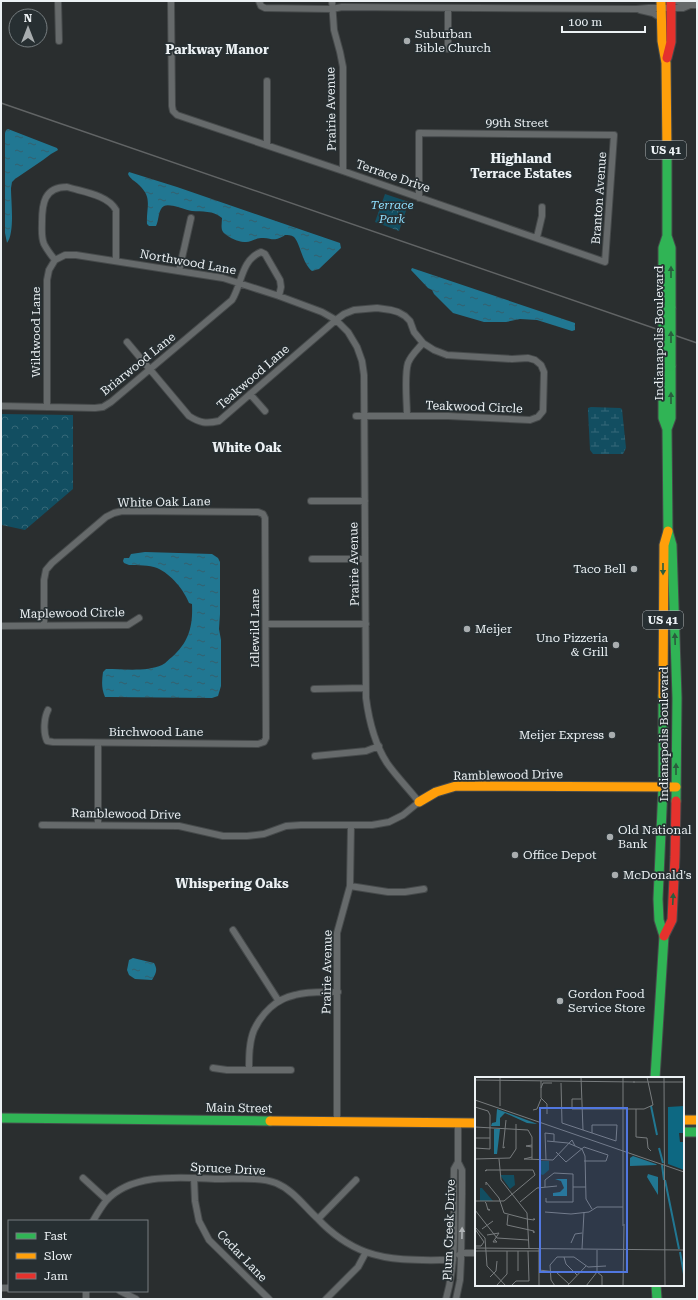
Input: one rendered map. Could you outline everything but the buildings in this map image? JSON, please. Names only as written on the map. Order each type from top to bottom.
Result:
[{"type":"main road","name":"Indianapolis Boulevard","points":[[655,1077],[664,936],[659,920],[658,906],[663,787],[664,545],[668,531],[667,430],[672,418],[667,366],[667,308],[671,248],[667,236],[666,63],[662,41],[661,4]]},
{"type":"main road","name":"Indianapolis Boulevard","points":[[666,63],[671,42],[673,4]]},
{"type":"main road","name":"Indianapolis Boulevard","points":[[664,936],[672,920],[676,857],[677,698],[672,544],[668,531]]},
{"type":"main road","name":"Ramblewood Drive","points":[[419,802],[429,794],[441,789],[456,786],[676,787]]},
{"type":"main road","name":"Main Street","points":[[1,1118],[475,1123]]},
{"type":"main road","points":[[684,1120],[697,1120]]},
{"type":"main road","points":[[684,1132],[697,1132]]},
{"type":"main road","points":[[656,1286],[657,1299]]},
{"type":"street","points":[[58,1],[58,41]]},
{"type":"street","name":"Terrace Drive","points":[[171,1],[172,106],[173,111],[177,115],[536,237],[605,262]]},
{"type":"street","points":[[259,1],[260,6],[265,8],[332,9],[342,7],[636,9],[661,4],[673,4],[683,8],[690,5],[697,5]]},
{"type":"street","name":"Prairie Avenue","points":[[332,1],[334,30],[343,67],[343,171]]},
{"type":"street","points":[[448,8],[448,49]]},
{"type":"street","points":[[636,9],[653,13],[661,18]]},
{"type":"street","points":[[267,81],[267,145]]},
{"type":"street","name":"99th Street","points":[[419,198],[419,133],[614,135]]},
{"type":"street","name":"Branton Avenue","points":[[605,262],[614,135]]},
{"type":"street","points":[[55,260],[44,243],[42,234],[42,206],[45,197],[52,191],[61,187],[68,187],[106,199],[113,205],[116,210],[116,261]]},
{"type":"street","points":[[536,237],[542,216],[542,207]]},
{"type":"street","points":[[179,271],[191,218]]},
{"type":"street","name":"Briarwood Lane","points":[[1,406],[103,407],[150,370],[232,300],[237,292],[244,269],[256,254],[261,252],[265,254],[280,280],[281,286],[278,296]]},
{"type":"street","name":"Northwood Lane","points":[[55,260],[65,255],[76,255],[223,278],[322,312],[336,320]]},
{"type":"street","name":"Wildwood Lane","points":[[47,406],[47,280],[49,270],[55,260]]},
{"type":"street","name":"Teakwood Circle","points":[[336,320],[344,314],[354,310],[377,308],[391,310],[405,316],[410,321],[414,332],[423,343],[434,350],[447,355],[512,359],[528,358],[535,360],[541,365],[544,372],[543,411],[538,417],[530,420],[448,416],[356,416]]},
{"type":"street","name":"Prairie Avenue","points":[[336,320],[348,332],[357,347],[362,361],[364,375],[366,688],[369,719],[375,739],[387,763],[419,802]]},
{"type":"street","name":"Teakwood Lane","points":[[127,342],[189,416],[197,421],[209,423],[219,421],[336,320]]},
{"type":"street","points":[[407,416],[408,363],[412,355],[423,343]]},
{"type":"street","points":[[250,394],[265,411]]},
{"type":"street","points":[[311,501],[365,501]]},
{"type":"street","name":"White Oak Lane","points":[[44,625],[44,580],[46,570],[52,563],[106,517],[122,511],[258,512],[263,514]]},
{"type":"street","name":"Idlewild Lane","points":[[263,514],[265,518],[266,624],[266,738],[264,742]]},
{"type":"street","points":[[312,560],[365,560]]},
{"type":"street","name":"Maplewood Circle","points":[[2,626],[128,625],[139,618]]},
{"type":"street","points":[[266,624],[366,624]]},
{"type":"street","points":[[314,689],[366,688]]},
{"type":"street","name":"Birchwood Lane","points":[[48,710],[45,716],[45,736],[47,741],[53,742],[258,744],[264,742]]},
{"type":"street","points":[[98,743],[98,825]]},
{"type":"street","points":[[315,756],[366,751],[379,746]]},
{"type":"street","name":"Ramblewood Drive","points":[[42,824],[179,826],[223,836],[247,836],[264,834],[286,826],[302,824],[372,825],[389,822],[403,815],[419,802]]},
{"type":"street","name":"Prairie Avenue","points":[[336,1121],[338,992],[337,933],[350,886],[351,825]]},
{"type":"street","points":[[350,886],[388,892],[405,892],[424,889]]},
{"type":"street","points":[[233,930],[278,1000]]},
{"type":"street","points":[[249,1070],[250,1049],[254,1031],[264,1014],[278,1000],[295,994],[338,992]]},
{"type":"street","points":[[213,1068],[227,1070],[291,1070]]},
{"type":"street","name":"Plum Creek Drive","points":[[456,1299],[460,1280],[462,1253],[462,1170],[458,1162],[458,1123]]},
{"type":"street","name":"Plum Creek Drive","points":[[446,1299],[451,1282],[453,1260],[454,1169],[458,1162]]},
{"type":"street","points":[[83,1178],[107,1200]]},
{"type":"street","name":"Spruce Drive","points":[[94,1220],[107,1200],[121,1189],[138,1182],[156,1178],[256,1180],[275,1183],[293,1194],[329,1231],[347,1243],[366,1252],[402,1260],[453,1260]]},
{"type":"street","name":"Cedar Lane","points":[[194,1178],[195,1201],[200,1221],[209,1240],[269,1299]]},
{"type":"street","points":[[318,1219],[356,1180]]},
{"type":"street","points":[[326,1299],[358,1267],[366,1252]]},
{"type":"street","points":[[453,1260],[462,1253],[475,1253]]},
{"type":"street","points":[[122,1292],[136,1299]]},
{"type":"green space","name":"Terrace Park","points":[[385,194],[409,202],[399,231],[375,222]]},
{"type":"green space","points":[[588,408],[622,409],[626,448],[623,454],[593,454],[590,450]]},
{"type":"green space","points":[[1,414],[73,415],[73,489],[25,530],[2,525]]},
{"type":"water","points":[[8,129],[57,148],[58,150],[12,182],[12,224],[7,243],[5,233],[5,133]]},
{"type":"water","points":[[129,172],[340,243],[341,248],[319,269],[312,271],[306,263],[293,236],[285,235],[278,239],[261,238],[248,242],[232,239],[223,232],[222,218],[219,215],[167,205],[162,208],[156,226],[149,226],[147,224],[148,203],[146,194],[130,177],[128,174]]},
{"type":"water","points":[[412,268],[575,323],[575,330],[572,331],[537,320],[520,319],[506,322],[484,322],[453,313],[411,270]]},
{"type":"water","points":[[145,552],[212,554],[218,558],[220,562],[219,629],[221,640],[221,686],[218,696],[212,698],[105,697],[102,681],[103,672],[106,669],[149,669],[162,665],[178,651],[186,639],[191,626],[192,604],[189,603],[184,593],[172,578],[157,568],[129,565],[123,561],[124,558],[129,558],[131,554]]},
{"type":"water","points":[[133,958],[154,963],[156,972],[152,980],[135,979],[129,975],[127,970],[129,960]]},
{"type":"railway","points":[[1,103],[697,343]]},
{"type":"traffic: fast","points":[[663,307],[663,248],[667,236],[667,152]]},
{"type":"traffic: fast","points":[[667,236],[671,248],[671,308]]},
{"type":"traffic: fast","points":[[663,307],[663,366]]},
{"type":"traffic: fast","points":[[671,308],[671,366]]},
{"type":"traffic: fast","points":[[663,366],[663,418],[667,429],[668,531],[672,545],[677,698],[676,801]]},
{"type":"traffic: fast","points":[[667,429],[671,418],[671,366]]},
{"type":"traffic: fast","points":[[655,1077],[664,936],[659,920],[658,899],[663,787],[663,696]]},
{"type":"traffic: fast","points":[[1,1118],[270,1121]]},
{"type":"traffic: fast","points":[[684,1132],[697,1132]]},
{"type":"traffic: fast","points":[[656,1286],[657,1299]]},
{"type":"traffic: slow","points":[[661,1],[662,41],[666,63],[667,152]]},
{"type":"traffic: slow","points":[[663,696],[664,545],[668,531]]},
{"type":"traffic: slow","points":[[419,802],[436,792],[456,786],[676,787]]},
{"type":"traffic: slow","points":[[684,1120],[697,1120]]},
{"type":"traffic: slow","points":[[270,1121],[475,1123]]},
{"type":"traffic: jam","points":[[667,58],[671,42],[671,1]]},
{"type":"traffic: jam","points":[[664,936],[672,920],[676,801]]},
{"type":"place","name":"Suburban Bible Church","points":[[407,41]]},
{"type":"place","name":"Taco Bell","points":[[634,569]]},
{"type":"place","name":"Meijer","points":[[467,629]]},
{"type":"place","name":"Uno Pizzeria & Grill","points":[[616,645]]},
{"type":"place","name":"Meijer Express","points":[[612,735]]},
{"type":"place","name":"Old National Bank","points":[[610,837]]},
{"type":"place","name":"Office Depot","points":[[515,855]]},
{"type":"place","name":"McDonald's","points":[[615,875]]},
{"type":"place","name":"Gordon Food Service Store","points":[[560,1001]]},
{"type":"district","name":"Parkway Manor","points":[[217,49]]},
{"type":"district","name":"Highland Terrace Estates","points":[[521,166]]},
{"type":"district","name":"White Oak","points":[[247,447]]},
{"type":"district","name":"Whispering Oaks","points":[[232,883]]}]
